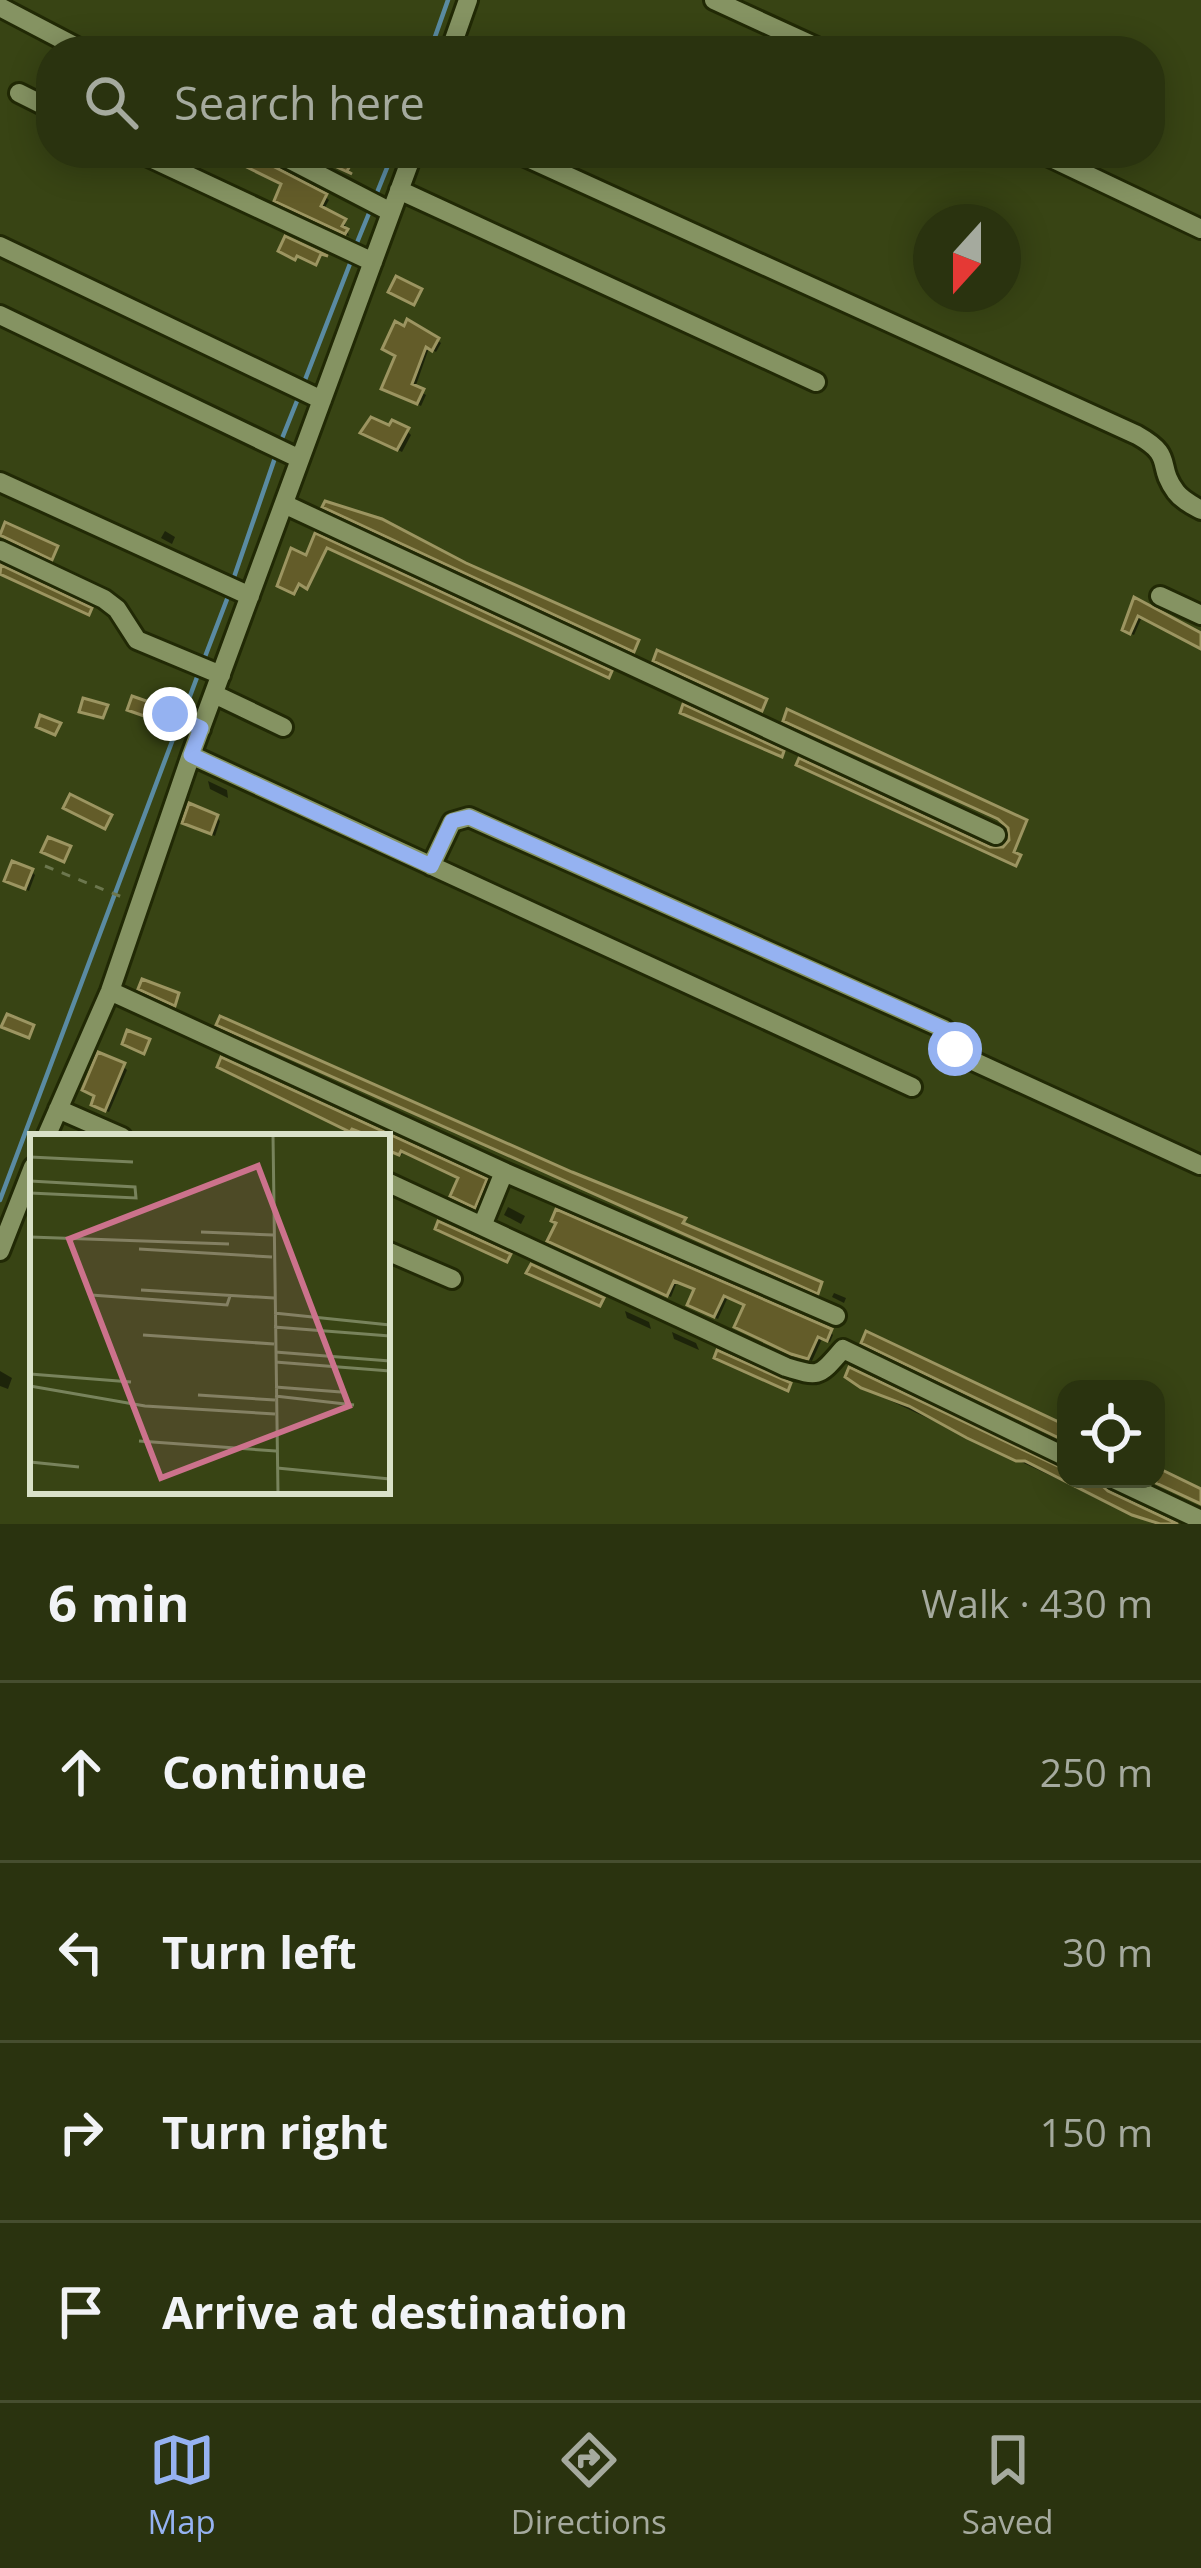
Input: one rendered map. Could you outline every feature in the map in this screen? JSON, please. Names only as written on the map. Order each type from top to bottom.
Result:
[{"type":"street","points":[[455,36],[468,0]]},
{"type":"street","points":[[714,0],[792,36]]},
{"type":"street","points":[[0,7],[55,36]]},
{"type":"street","points":[[19,93],[36,102]]},
{"type":"street","points":[[172,168],[369,261]]},
{"type":"street","points":[[305,168],[388,211]]},
{"type":"street","points":[[47,1134],[110,991],[191,755],[183,720],[215,680],[237,590],[284,504],[285,452],[407,168]]},
{"type":"street","points":[[550,168],[1137,435],[1164,455],[1178,496],[1201,510]]},
{"type":"street","points":[[1073,168],[1201,229]]},
{"type":"street","points":[[399,190],[816,382]]},
{"type":"street","points":[[0,246],[308,394]]},
{"type":"street","points":[[0,314],[285,452]]},
{"type":"street","points":[[0,482],[237,590]]},
{"type":"street","points":[[284,504],[996,835]]},
{"type":"street","points":[[0,550],[104,599],[117,609],[137,640],[189,664],[283,727]]},
{"type":"street","points":[[1160,596],[1201,616]]},
{"type":"street","points":[[191,755],[912,1087]]},
{"type":"street","points":[[431,866],[452,821],[469,817],[944,1029],[961,1055],[1200,1166]]},
{"type":"street","points":[[110,991],[505,1172],[836,1316]]},
{"type":"street","points":[[58,1109],[115,1134]]},
{"type":"street","points":[[482,1226],[505,1172]]},
{"type":"street","points":[[0,1251],[30,1175]]},
{"type":"street","points":[[390,1183],[786,1367],[813,1376],[843,1349],[1057,1453]]},
{"type":"street","points":[[390,1252],[452,1279]]},
{"type":"street","points":[[1133,1488],[1201,1520]]},
{"type":"path","points":[[45,866],[131,901]]},
{"type":"building","points":[[248,168],[277,168],[327,194],[321,206],[346,219],[345,234],[274,201],[281,184]]},
{"type":"building","points":[[285,236],[328,256],[321,254],[316,265],[297,256],[295,260],[278,251]]},
{"type":"building","points":[[396,276],[422,289],[414,305],[388,292]]},
{"type":"building","points":[[407,319],[439,338],[432,351],[426,347],[412,384],[424,389],[417,404],[381,389],[395,356],[382,349],[395,321],[404,326]]},
{"type":"building","points":[[371,417],[409,428],[397,450],[360,433]]},
{"type":"building","points":[[325,501],[382,519],[466,563],[639,640],[634,652],[322,507]]},
{"type":"building","points":[[5,522],[58,546],[52,560],[0,535]]},
{"type":"building","points":[[315,533],[612,671],[609,678],[327,548],[307,589],[299,584],[294,594],[277,586],[291,548],[306,555]]},
{"type":"building","points":[[1,565],[92,608],[89,615],[0,574]]},
{"type":"building","points":[[1134,597],[1201,633],[1201,649],[1138,616],[1130,634],[1122,630]]},
{"type":"building","points":[[657,650],[767,699],[762,711],[653,661]]},
{"type":"building","points":[[132,696],[152,703],[147,717],[127,710]]},
{"type":"building","points":[[83,698],[108,705],[103,718],[79,712]]},
{"type":"building","points":[[683,704],[784,751],[782,757],[680,713]]},
{"type":"building","points":[[787,709],[1027,820],[1014,852],[1021,855],[1016,866],[796,765],[799,758],[990,847],[1003,847],[1009,840],[1008,828],[998,819],[783,721]]},
{"type":"building","points":[[40,715],[61,723],[55,735],[36,727]]},
{"type":"building","points":[[70,794],[112,815],[105,829],[63,808]]},
{"type":"building","points":[[189,803],[218,815],[211,834],[182,823]]},
{"type":"building","points":[[48,837],[71,846],[64,862],[41,852]]},
{"type":"building","points":[[12,861],[33,869],[25,889],[4,881]]},
{"type":"building","points":[[142,979],[179,993],[175,1006],[138,989]]},
{"type":"building","points":[[7,1014],[34,1025],[29,1038],[1,1027]]},
{"type":"building","points":[[220,1016],[686,1218],[683,1223],[822,1282],[818,1294],[216,1025]]},
{"type":"building","points":[[127,1030],[150,1039],[144,1054],[122,1044]]},
{"type":"building","points":[[98,1052],[125,1063],[105,1111],[91,1105],[94,1096],[82,1090]]},
{"type":"building","points":[[221,1057],[389,1134],[350,1132],[217,1067]]},
{"type":"building","points":[[390,1135],[487,1179],[475,1208],[450,1196],[458,1178],[401,1151],[399,1155],[390,1151]]},
{"type":"building","points":[[556,1209],[832,1329],[827,1341],[818,1337],[808,1359],[791,1354],[734,1327],[744,1305],[724,1296],[714,1317],[687,1305],[694,1289],[674,1281],[667,1296],[547,1241],[556,1223],[551,1221]]},
{"type":"building","points":[[438,1221],[511,1254],[507,1262],[435,1229]]},
{"type":"building","points":[[531,1264],[604,1298],[600,1306],[526,1273]]},
{"type":"building","points":[[866,1331],[1057,1421],[1057,1437],[861,1343]]},
{"type":"building","points":[[717,1350],[791,1383],[788,1391],[714,1358]]},
{"type":"building","points":[[849,1367],[1057,1466],[1057,1477],[861,1388],[845,1377]]},
{"type":"building","points":[[1165,1471],[1201,1489],[1201,1504],[1165,1487]]},
{"type":"building","points":[[1078,1488],[1105,1488],[1178,1524],[1132,1515]]},
{"type":"waterway","points":[[435,36],[448,0]]},
{"type":"waterway","points":[[376,195],[387,168]]},
{"type":"waterway","points":[[356,245],[372,206]]},
{"type":"waterway","points":[[303,385],[353,256]]},
{"type":"waterway","points":[[281,441],[299,396]]},
{"type":"waterway","points":[[232,583],[277,452]]},
{"type":"waterway","points":[[203,662],[229,594]]},
{"type":"waterway","points":[[184,712],[199,672]]},
{"type":"waterway","points":[[0,1200],[179,723]]},
{"type":"route","points":[[170,714],[201,728],[191,755],[431,866],[452,821],[469,817],[944,1029],[952,1036],[955,1049]]}]
